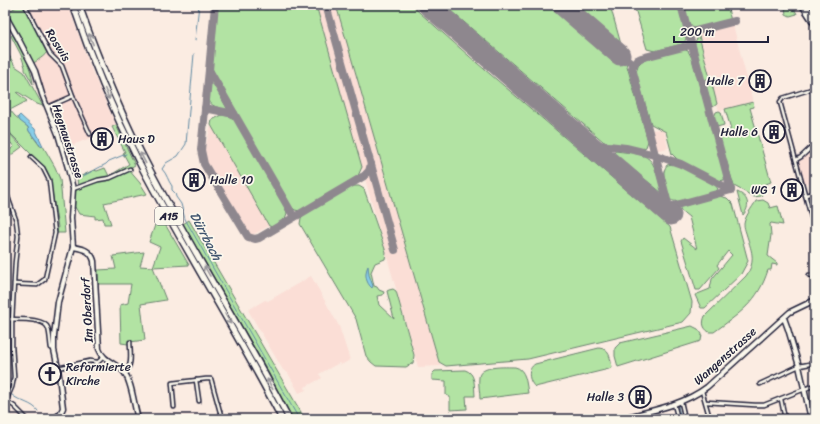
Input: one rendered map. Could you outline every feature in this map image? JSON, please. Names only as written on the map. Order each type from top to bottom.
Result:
[{"type":"highway","name":"A15","points":[[73,5],[98,72],[139,162],[248,355],[282,419]]},
{"type":"highway","name":"A15","points":[[79,5],[103,69],[138,146],[288,419]]},
{"type":"street","name":"Roswis","points":[[25,5],[50,53],[62,66],[73,96],[90,134]]},
{"type":"street","points":[[802,5],[815,25]]},
{"type":"street","points":[[805,5],[815,18]]},
{"type":"street","name":"Hegnaustrasse","points":[[5,15],[35,71],[58,134],[68,168],[72,189],[71,218],[73,247],[58,302],[54,336],[54,350],[63,406],[61,412],[54,419]]},
{"type":"street","points":[[815,88],[781,100],[780,103],[805,195],[814,220],[815,231]]},
{"type":"street","points":[[48,107],[73,96]]},
{"type":"street","points":[[796,160],[815,144]]},
{"type":"street","points":[[14,284],[37,285],[45,279],[55,233],[49,180],[43,168],[31,157]]},
{"type":"street","points":[[72,189],[98,180],[110,178],[130,169]]},
{"type":"street","points":[[5,188],[18,230],[12,320],[14,377],[12,387],[5,401],[14,406],[27,419]]},
{"type":"street","points":[[805,195],[815,193]]},
{"type":"street","name":"Im Oberdorf","points":[[73,247],[84,249],[91,254],[94,259],[99,350],[104,357],[125,373]]},
{"type":"street","points":[[809,275],[815,277]]},
{"type":"street","name":"Wangenstrasse","points":[[619,419],[681,402],[694,396],[702,391],[784,318],[798,308],[815,300]]},
{"type":"street","points":[[784,318],[799,366],[811,419]]},
{"type":"street","points":[[5,319],[35,321],[46,324],[51,348],[54,350]]},
{"type":"street","points":[[130,342],[130,366],[129,370],[125,373],[138,419]]},
{"type":"street","points":[[87,369],[92,368],[104,357]]},
{"type":"street","points":[[58,368],[90,361],[97,362]]},
{"type":"street","points":[[760,384],[799,366],[815,363]]},
{"type":"street","points":[[174,407],[172,383],[211,379],[222,419]]},
{"type":"street","points":[[196,380],[199,401]]},
{"type":"street","points":[[706,402],[760,405],[815,385]]},
{"type":"street","points":[[702,391],[710,419]]},
{"type":"street","points":[[781,398],[785,419]]},
{"type":"street","points":[[681,402],[685,419]]},
{"type":"street","points":[[674,404],[678,419]]},
{"type":"shaded area","points":[[26,5],[68,5],[91,69],[116,125],[91,138],[64,148],[36,70],[32,64],[40,57],[45,55],[49,48]]},
{"type":"shaded area","points":[[316,5],[336,5],[440,366],[418,367]]},
{"type":"shaded area","points":[[732,21],[753,102],[719,111],[697,30]]},
{"type":"shaded area","points":[[211,125],[269,226],[245,239],[201,163]]},
{"type":"shaded area","points":[[664,128],[668,148],[654,151],[648,131]]},
{"type":"shaded area","points":[[815,147],[815,182],[804,184],[798,162]]},
{"type":"shaded area","points":[[311,276],[339,326],[350,360],[341,365],[339,363],[319,374],[322,378],[305,387],[306,390],[299,393],[288,373],[283,370],[248,310],[265,300],[268,301]]},
{"type":"green space","points":[[5,5],[9,11],[20,5],[25,5],[48,50],[43,57],[31,65],[5,15]]},
{"type":"green space","points":[[217,5],[316,5],[362,167],[357,178],[300,211],[291,207],[220,86],[212,68]]},
{"type":"green space","points":[[336,5],[411,5],[670,227],[692,302],[691,313],[683,322],[528,359],[446,366],[439,362]]},
{"type":"green space","points":[[444,5],[610,5],[648,141],[646,147],[642,149],[604,142]]},
{"type":"green space","points":[[634,5],[679,5],[686,34],[686,39],[684,42],[682,44],[655,51],[647,49]]},
{"type":"green space","points":[[684,5],[727,5],[731,21],[696,29],[691,25],[686,16]]},
{"type":"green space","points":[[790,7],[792,11],[795,10],[797,14],[790,16],[786,14],[785,8]]},
{"type":"green space","points":[[14,33],[28,64],[33,84],[25,70],[21,55],[11,36]]},
{"type":"green space","points":[[699,36],[710,78],[704,80],[694,45]]},
{"type":"green space","points":[[5,48],[15,66],[24,72],[43,106],[18,92],[17,93],[27,101],[10,110],[28,127],[29,131],[40,146],[43,146],[55,167],[60,179],[65,233],[57,233],[58,227],[50,180],[47,171],[11,134],[5,122],[5,63],[8,62],[5,59]]},
{"type":"green space","points":[[683,49],[688,51],[692,58],[725,177],[724,180],[719,181],[678,160],[672,154],[666,132],[651,124],[636,73],[638,65],[643,60]]},
{"type":"green space","points":[[211,78],[228,110],[215,106],[209,101]]},
{"type":"green space","points":[[712,84],[717,104],[713,107],[711,105],[706,86]]},
{"type":"green space","points":[[753,102],[754,107],[750,108],[771,182],[763,185],[763,193],[761,196],[754,197],[734,186],[718,133],[731,129],[725,109]]},
{"type":"green space","points":[[716,112],[721,112],[724,125],[717,127],[714,117]]},
{"type":"green space","points":[[222,115],[234,119],[285,207],[287,213],[285,219],[273,227],[269,226],[211,125],[212,120]]},
{"type":"green space","points":[[116,125],[135,165],[128,169],[147,194],[104,203],[111,224],[104,224],[103,218],[95,219],[95,216],[79,214],[75,207],[72,208],[73,189],[78,187],[77,178],[94,170],[97,171],[105,168],[109,176],[129,164],[123,153],[125,152],[112,127]]},
{"type":"green space","points":[[10,134],[22,147],[7,158],[5,153],[14,147],[11,143],[5,147],[5,138]]},
{"type":"green space","points":[[615,151],[637,154],[649,159],[656,171],[662,193],[614,154]]},
{"type":"green space","points":[[673,164],[710,181],[718,189],[716,192],[693,199],[680,201],[671,200],[667,193],[664,172],[667,165]]},
{"type":"green space","points":[[352,186],[359,186],[364,189],[386,252],[385,259],[375,263],[371,272],[374,286],[384,292],[383,295],[377,296],[379,305],[394,319],[387,291],[393,289],[396,291],[414,355],[413,363],[406,367],[376,366],[366,356],[356,319],[300,224],[301,218],[306,213]]},
{"type":"green space","points":[[737,192],[744,196],[748,205],[743,215]]},
{"type":"green space","points":[[719,196],[727,198],[733,204],[748,261],[741,274],[705,308],[701,308],[695,295],[710,289],[712,279],[732,255],[728,251],[717,265],[719,268],[700,290],[696,290],[681,241],[683,238],[697,249],[689,217],[680,210],[680,207]]},
{"type":"green space","points":[[763,200],[768,203],[770,208],[778,206],[783,225],[770,224],[771,235],[768,256],[777,263],[777,265],[772,264],[771,270],[768,270],[759,291],[747,306],[714,332],[709,332],[705,329],[704,325],[705,316],[746,276],[749,270],[752,255],[744,224],[747,215],[756,201]]},
{"type":"green space","points":[[159,214],[189,265],[153,267],[160,247],[149,242]]},
{"type":"green space","points":[[189,220],[305,419],[293,419],[266,368],[183,224]]},
{"type":"green space","points":[[144,252],[140,266],[153,267],[166,300],[141,304],[145,340],[130,342],[128,344],[121,343],[120,305],[128,303],[131,284],[98,284],[98,270],[116,269],[113,256]]},
{"type":"green space","points":[[692,326],[698,329],[702,334],[701,341],[618,367],[615,356],[615,348],[620,343]]},
{"type":"green space","points":[[599,348],[605,350],[609,354],[612,367],[609,369],[535,387],[531,381],[529,375],[532,366],[535,364]]},
{"type":"green space","points":[[519,368],[523,373],[528,393],[480,399],[480,373],[488,369]]},
{"type":"green space","points":[[465,370],[473,377],[475,396],[466,396],[467,409],[450,410],[450,397],[446,395],[446,381],[432,380],[432,374],[435,371]]},
{"type":"water","points":[[20,115],[35,129],[43,146],[40,145],[29,131],[28,127],[20,121],[18,117]]},
{"type":"water","points":[[368,266],[369,275],[373,286],[372,288],[368,284],[366,278]]},
{"type":"waterway","name":"Dürrbach","points":[[195,40],[199,5]]},
{"type":"waterway","name":"Dürrbach","points":[[194,54],[186,144],[178,156],[166,163],[162,169],[172,186],[172,190],[181,204],[185,219],[299,419]]},
{"type":"waterway","points":[[83,176],[109,161],[126,154]]},
{"type":"waterway","points":[[12,395],[33,406],[38,411]]},
{"type":"waterway","points":[[678,406],[681,419]]},
{"type":"taxiway","points":[[215,5],[209,70],[294,217]]},
{"type":"taxiway","points":[[326,5],[395,250]]},
{"type":"taxiway","points":[[681,5],[731,190]]},
{"type":"taxiway","points":[[688,33],[735,21]]},
{"type":"taxiway","points":[[671,215],[632,68],[637,60],[641,58],[691,45]]},
{"type":"taxiway","points":[[620,55],[634,64]]},
{"type":"taxiway","points":[[209,70],[201,150],[204,164],[248,237],[255,239],[259,238],[364,176],[369,171],[371,164]]},
{"type":"taxiway","points":[[205,108],[234,114]]},
{"type":"taxiway","points":[[585,140],[599,145],[626,148],[655,155],[681,164],[731,190]]},
{"type":"taxiway","points":[[669,207],[731,190]]},
{"type":"runway","points":[[428,5],[671,215]]},
{"type":"runway","points":[[562,5],[620,55]]},
{"type":"place","name":"Halle 7","points":[[760,81]]},
{"type":"place","name":"Halle 6","points":[[774,132]]},
{"type":"place","name":"Haus D","points":[[102,139]]},
{"type":"place","name":"Halle 10","points":[[194,180]]},
{"type":"place","name":"WG 1","points":[[792,190]]},
{"type":"place","name":"Reformierte Kirche","points":[[50,374]]},
{"type":"place","name":"Halle 3","points":[[640,397]]}]
